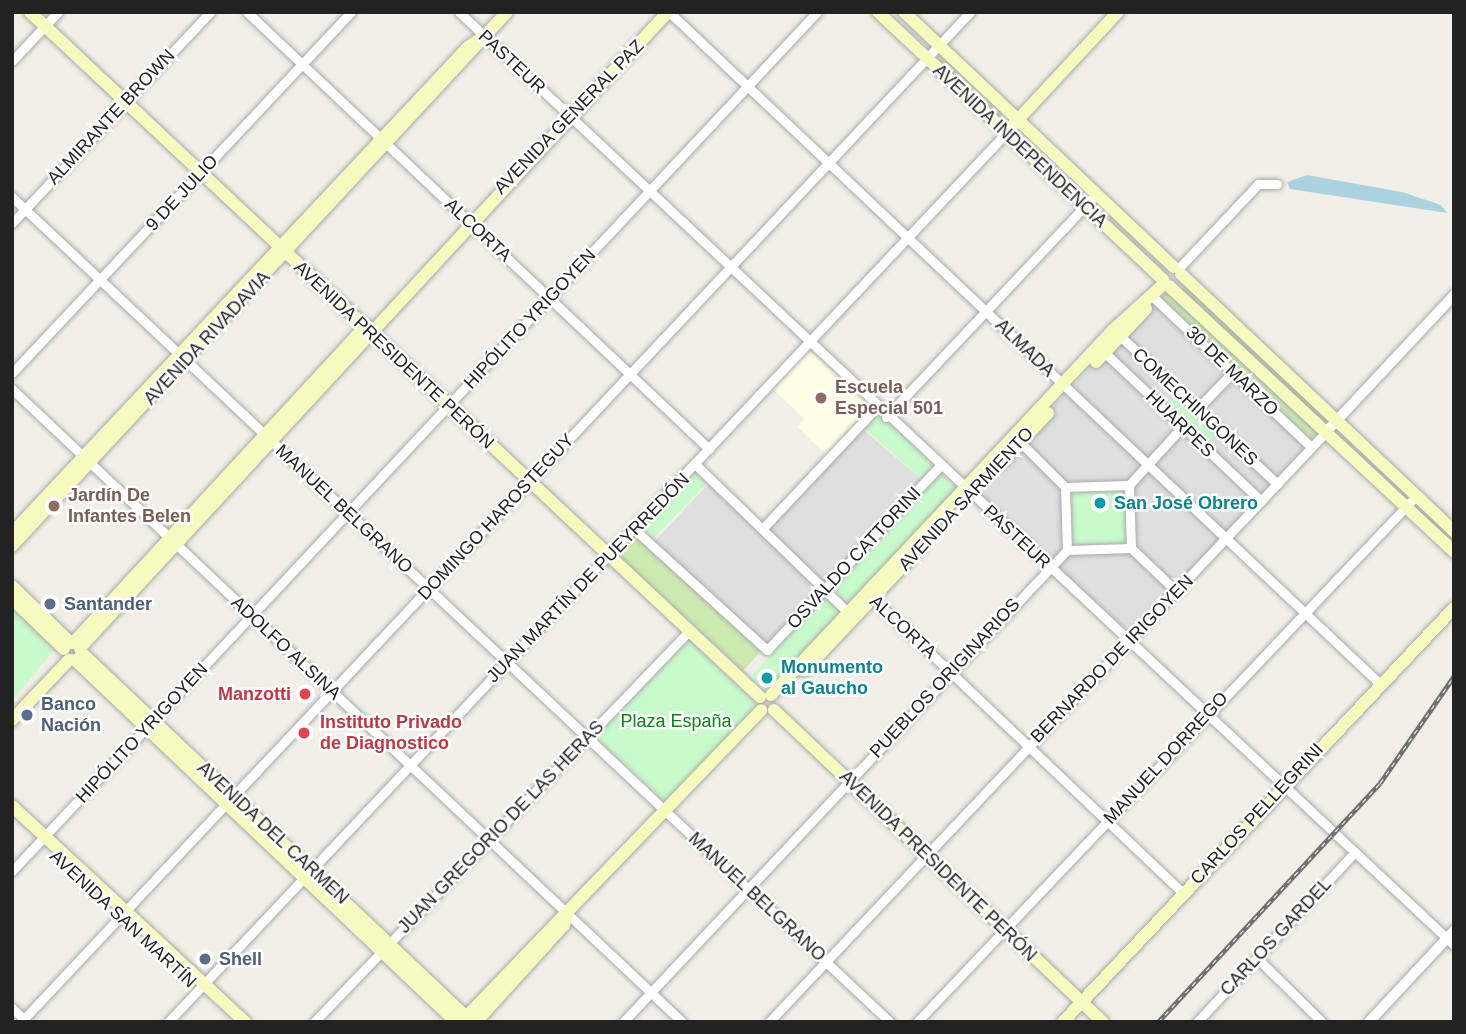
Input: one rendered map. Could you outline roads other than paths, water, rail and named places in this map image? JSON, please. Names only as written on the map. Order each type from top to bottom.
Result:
[{"type":"main road","name":"AVENIDA PRESIDENTE PERÓN","points":[[30,12],[688,632],[768,703],[1103,1022]]},
{"type":"main road","name":"AVENIDA RIVADAVIA","points":[[12,533],[86,459],[507,12]]},
{"type":"main road","name":"AVENIDA GENERAL PAZ","points":[[12,720],[456,229],[469,221],[668,12]]},
{"type":"main road","name":"AVENIDA INDEPENDENCIA","points":[[878,12],[1454,552]]},
{"type":"main road","name":"AVENIDA INDEPENDENCIA","points":[[904,12],[1454,531]]},
{"type":"main road","points":[[1006,133],[1111,15]]},
{"type":"main road","name":"AVENIDA SARMIENTO","points":[[466,1020],[565,925],[567,915],[1116,333],[1166,283],[1178,284],[1178,270]]},
{"type":"main road","name":"AVENIDA RIVADAVIA","points":[[12,546],[86,459]]},
{"type":"main road","name":"AVENIDA DEL CARMEN","points":[[12,586],[72,651]]},
{"type":"main road","name":"AVENIDA DEL CARMEN","points":[[12,600],[72,651],[466,1020]]},
{"type":"main road","name":"CARLOS PELLEGRINI","points":[[1063,1022],[1454,608]]},
{"type":"main road","name":"AVENIDA GENERAL PAZ","points":[[12,711],[72,651]]},
{"type":"main road","name":"AVENIDA SAN MARTÍN","points":[[12,806],[43,839],[201,987],[233,1022]]},
{"type":"main road","name":"AVENIDA SAN MARTÍN","points":[[12,815],[43,839]]},
{"type":"main road","name":"AVENIDA SAN MARTÍN","points":[[201,987],[245,1022]]},
{"type":"street","points":[[12,61],[58,12]]},
{"type":"street","name":"ALMIRANTE BROWN","points":[[12,223],[210,12]]},
{"type":"street","name":"ALCORTA","points":[[247,12],[709,449]]},
{"type":"street","name":"9 DE JULIO","points":[[12,373],[351,12]]},
{"type":"street","name":"PASTEUR","points":[[459,12],[1127,643],[1451,938]]},
{"type":"street","name":"ALMADA","points":[[668,12],[1380,684]]},
{"type":"street","name":"HIPÓLITO YRIGOYEN","points":[[12,871],[817,12]]},
{"type":"street","name":"DOMINGO HAROSTEGUY","points":[[24,1021],[970,12]]},
{"type":"street","name":"JUAN MARTÍN DE PUEYRREDÓN","points":[[168,1022],[696,465],[1006,133]]},
{"type":"street","points":[[1178,270],[1258,184],[1278,184]]},
{"type":"street","points":[[886,417],[1096,194]]},
{"type":"street","name":"MANUEL BELGRANO","points":[[12,197],[890,1022]]},
{"type":"street","name":"BERNARDO DE IRIGOYEN","points":[[769,1022],[1454,295]]},
{"type":"street","name":"30 DE MARZO","points":[[1153,296],[1311,447]]},
{"type":"street","name":"COMECHINGONES","points":[[1116,333],[1278,484]]},
{"type":"street","name":"HUARPES","points":[[1101,349],[1261,501]]},
{"type":"street","points":[[1197,409],[1234,371]]},
{"type":"street","name":"ADOLFO ALSINA","points":[[12,390],[682,1022]]},
{"type":"street","points":[[763,528],[877,407]]},
{"type":"street","points":[[1176,591],[1131,548],[1129,485],[1182,427]]},
{"type":"street","points":[[1017,439],[1065,487],[1067,550],[1131,548]]},
{"type":"street","points":[[696,465],[850,615]]},
{"type":"street","name":"OSVALDO CATTORINI","points":[[634,529],[767,650],[940,466]]},
{"type":"street","points":[[1065,487],[1129,485]]},
{"type":"street","name":"MANUEL DORREGO","points":[[917,1022],[1416,496]]},
{"type":"street","name":"PUEBLOS ORIGINARIOS","points":[[623,1022],[1067,550]]},
{"type":"street","name":"ALCORTA","points":[[869,595],[1183,894]]},
{"type":"street","name":"JUAN GREGORIO DE LAS HERAS","points":[[314,1022],[487,838],[588,738],[688,632]]},
{"type":"street","name":"CARLOS GARDEL","points":[[1197,1022],[1355,852]]},
{"type":"street","points":[[1369,1022],[1451,938]]},
{"type":"street","points":[[1257,958],[1322,1022]]},
{"type":"street","points":[[12,1008],[24,1021]]},
{"type":"water","points":[[1307,175],[1402,192],[1441,205],[1447,213],[1290,189],[1287,182]]},
{"type":"railway","points":[[1158,1022],[1380,783],[1454,676]]},
{"type":"place","name":"Escuela Especial 501","points":[[821,398]]},
{"type":"place","name":"San José Obrero","points":[[1100,503]]},
{"type":"place","name":"Jardín De Infantes Belen","points":[[54,506]]},
{"type":"place","name":"Santander","points":[[50,604]]},
{"type":"place","name":"Monumento al Gaucho","points":[[767,678]]},
{"type":"place","name":"Manzotti","points":[[305,694]]},
{"type":"place","name":"Banco Nación","points":[[27,715]]},
{"type":"place","name":"Instituto Privado de Diagnostico","points":[[304,733]]},
{"type":"place","name":"Shell","points":[[205,959]]},
{"type":"park label","name":"Plaza España","points":[[676,721]]}]
